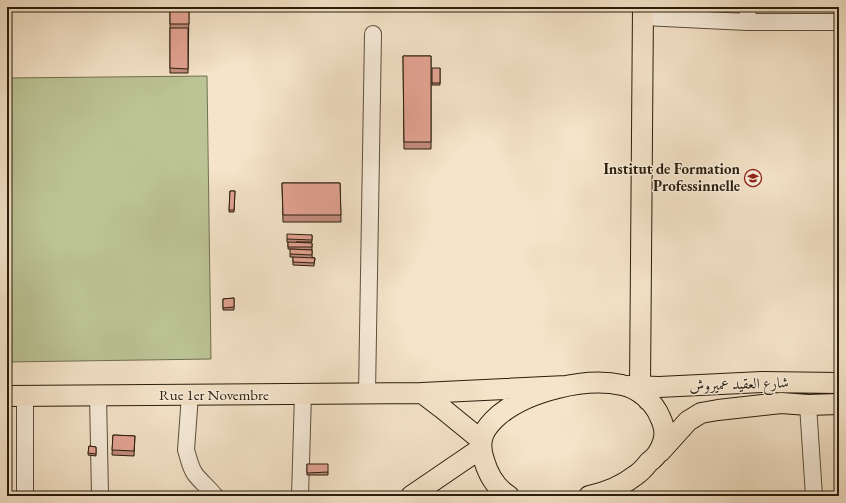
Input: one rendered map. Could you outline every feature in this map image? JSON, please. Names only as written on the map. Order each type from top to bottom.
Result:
[{"type":"main road","points":[[643,12],[637,391],[654,405],[663,424],[665,435],[664,441],[658,453]]},
{"type":"main road","name":"شارع العقيد عميروش","points":[[566,386],[588,383],[637,391],[762,382],[839,383]]},
{"type":"main road","points":[[508,496],[492,480],[487,469],[481,444],[483,434],[492,421],[509,407],[525,398],[566,386]]},
{"type":"main road","name":"Rue 1er Novembre","points":[[16,396],[422,393],[566,386]]},
{"type":"main road","points":[[422,393],[444,409],[481,444]]},
{"type":"main road","name":"شارع العقيد عميروش","points":[[637,475],[688,421],[701,413],[781,403],[808,405],[839,404]]},
{"type":"main road","points":[[410,496],[481,444]]},
{"type":"main road","points":[[590,496],[617,486],[637,475]]},
{"type":"main road","points":[[622,496],[637,475]]},
{"type":"street","points":[[643,12],[747,14],[839,22]]},
{"type":"street","points":[[367,394],[373,34]]},
{"type":"street","points":[[300,496],[303,394]]},
{"type":"street","points":[[98,395],[100,496]]},
{"type":"street","points":[[190,395],[186,450],[196,476],[215,496]]},
{"type":"street","points":[[16,396],[25,496]]},
{"type":"street","points":[[808,405],[814,496]]},
{"type":"green space","points":[[207,76],[211,359],[7,362],[7,78]]},
{"type":"building","points":[[170,7],[189,7],[189,24],[170,24]]},
{"type":"building","points":[[170,28],[188,28],[188,69],[170,68]]},
{"type":"building","points":[[403,56],[431,56],[431,142],[404,142]]},
{"type":"building","points":[[432,68],[440,68],[440,83],[432,83]]},
{"type":"building","points":[[282,183],[340,183],[341,215],[283,215]]},
{"type":"building","points":[[230,191],[235,191],[234,210],[229,210]]},
{"type":"building","points":[[287,234],[312,235],[312,240],[287,239]]},
{"type":"building","points":[[288,242],[312,243],[312,247],[288,247]]},
{"type":"building","points":[[290,249],[312,250],[312,255],[290,254]]},
{"type":"building","points":[[293,257],[315,258],[314,263],[293,262]]},
{"type":"building","points":[[234,298],[234,307],[223,308],[223,299]]},
{"type":"building","points":[[113,435],[135,436],[134,451],[112,450]]},
{"type":"building","points":[[89,446],[96,447],[96,454],[88,453]]},
{"type":"building","points":[[307,464],[328,464],[328,472],[307,473]]},
{"type":"place","name":"Institut de Formation Professinnelle","points":[[753,178]]}]
